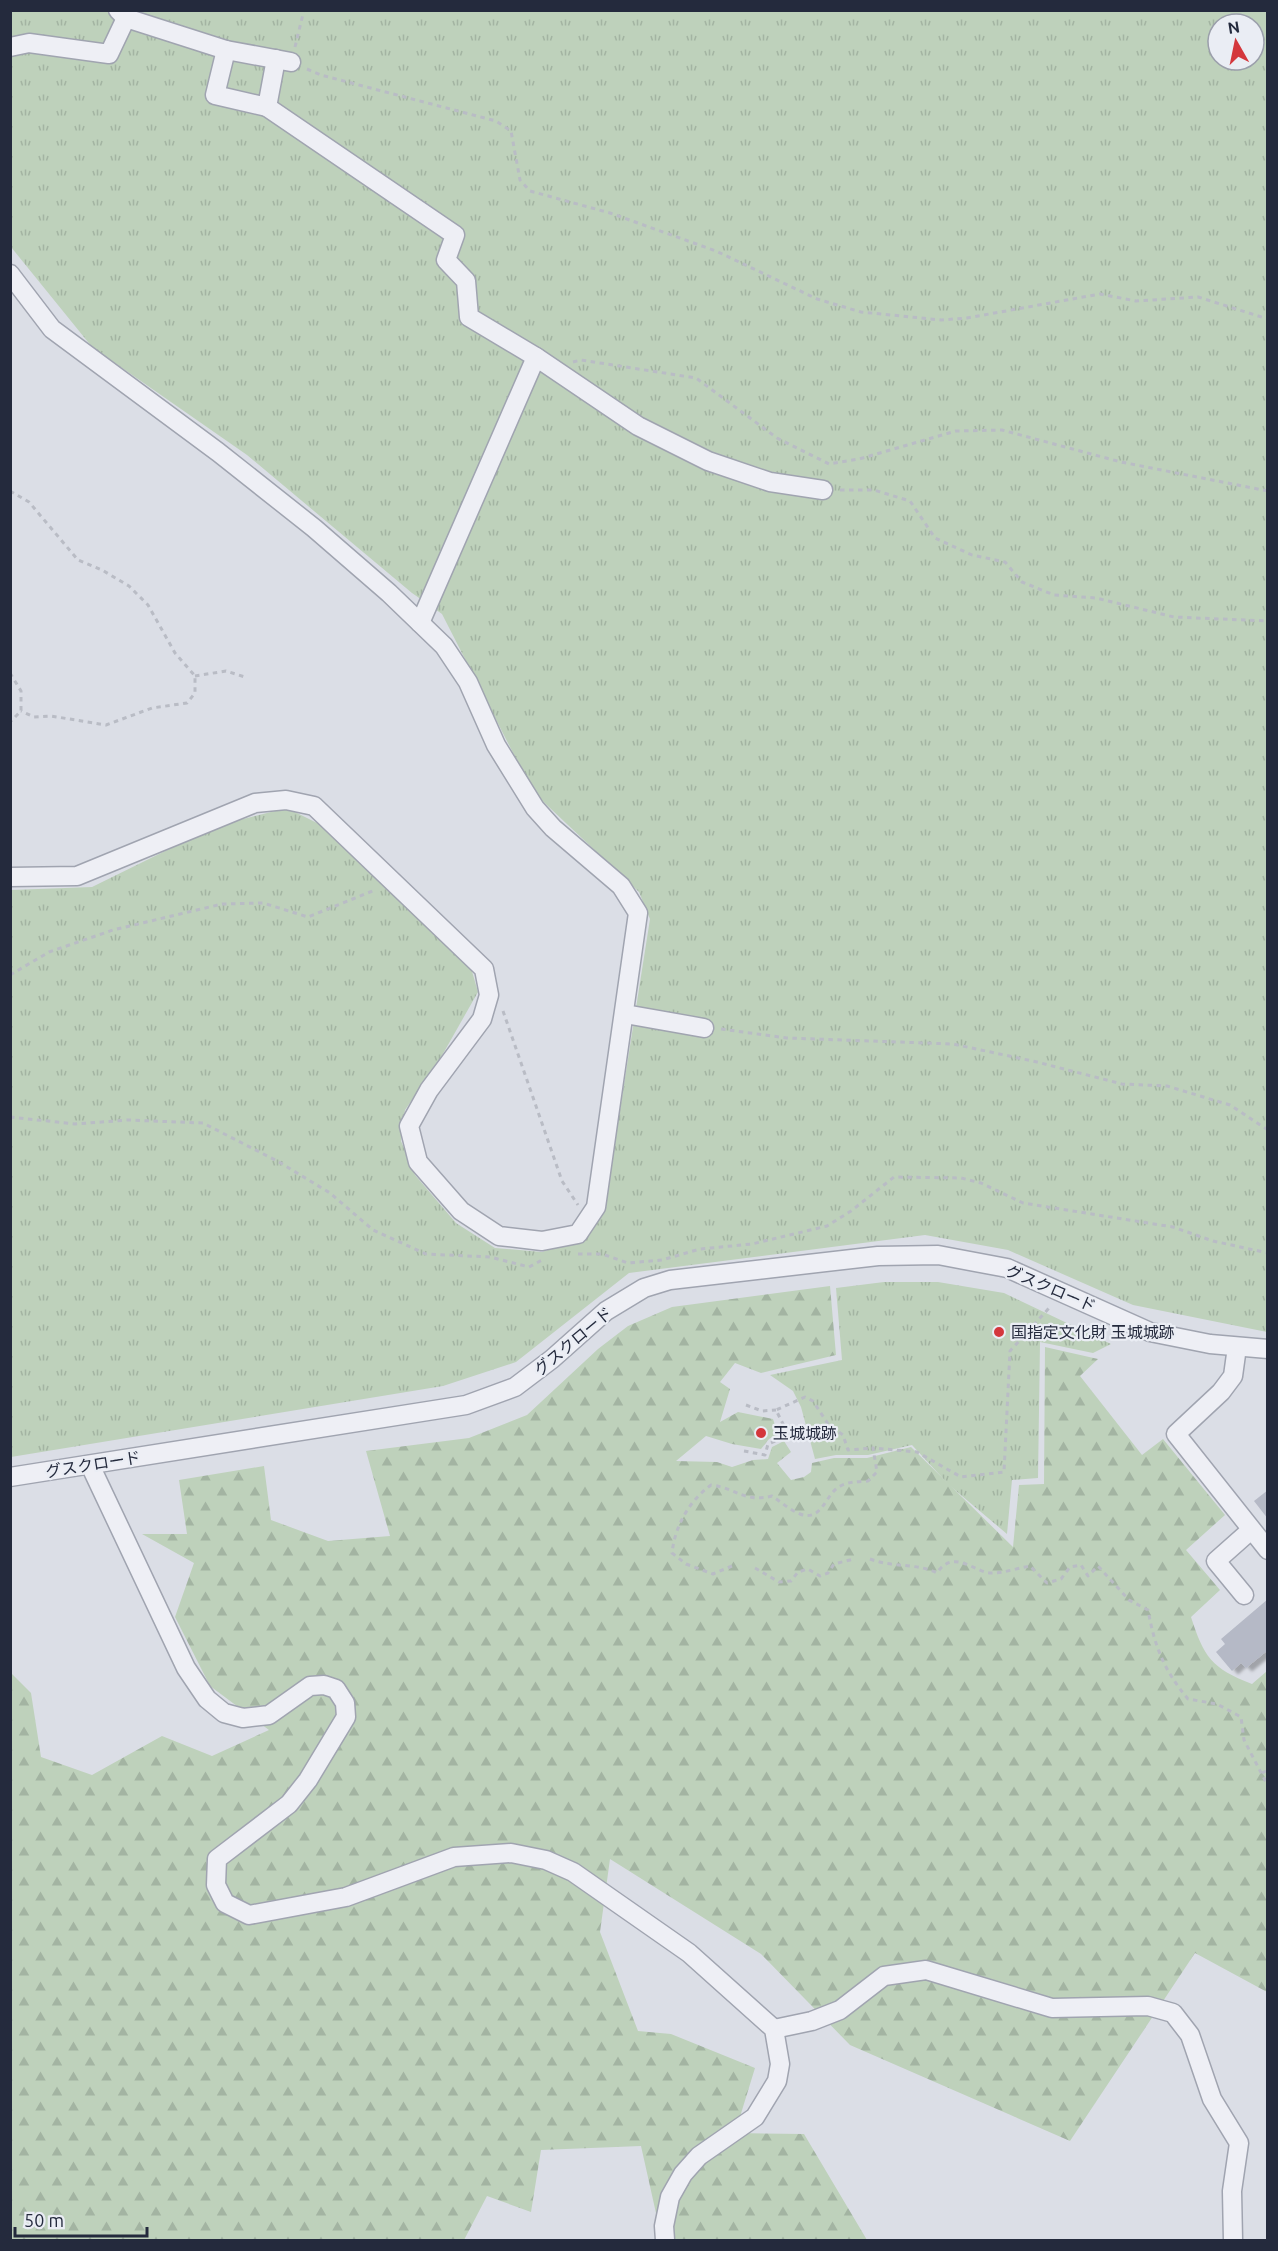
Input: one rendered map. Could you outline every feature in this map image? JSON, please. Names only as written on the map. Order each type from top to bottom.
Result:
[{"type":"street","points":[[10,46],[29,43],[109,54],[122,14],[226,50],[284,61],[267,107]]},
{"type":"street","points":[[226,50],[215,96],[267,107],[455,235],[446,260],[466,281],[469,317],[542,361],[638,426],[708,461],[770,482],[823,490]]},
{"type":"street","points":[[10,274],[52,329],[218,452],[314,528],[444,646],[468,682],[496,746],[535,808],[553,828],[621,886],[638,913],[596,1208],[578,1233],[542,1241],[499,1236],[461,1211],[418,1162],[409,1126],[429,1090],[482,1019],[489,995],[484,969],[315,806],[286,800],[255,803],[77,876],[10,877]]},
{"type":"street","points":[[420,623],[542,361]]},
{"type":"street","points":[[625,1014],[704,1028]]},
{"type":"street","name":"グスクロード","points":[[10,1477],[466,1405],[515,1387],[552,1359],[606,1311],[644,1288],[670,1280],[878,1257],[938,1255],[1007,1268],[1057,1288],[1150,1332],[1237,1347],[1268,1349]]},
{"type":"street","points":[[1237,1347],[1233,1376],[1176,1434],[1268,1550]]},
{"type":"street","points":[[90,1465],[186,1668],[207,1699],[224,1713],[243,1718],[269,1715],[310,1686],[324,1685],[336,1689],[345,1703],[346,1717],[308,1780],[289,1804],[217,1859],[216,1885],[225,1904],[249,1915],[346,1897],[454,1857],[511,1854],[546,1860],[573,1872],[689,1953],[774,2029],[780,2064],[777,2081],[754,2117],[699,2156],[683,2174],[670,2197],[664,2226],[664,2241]]},
{"type":"street","points":[[1244,1595],[1216,1562],[1251,1530]]},
{"type":"street","points":[[774,2029],[812,2021],[840,2010],[884,1976],[926,1970],[1052,2008],[1148,2007],[1173,2013],[1190,2035],[1212,2099],[1239,2143],[1232,2191],[1233,2241]]},
{"type":"path","points":[[304,10],[284,61],[321,75],[496,121],[511,131],[520,180],[530,191],[610,213],[716,251],[817,299],[861,312],[940,320],[967,318],[1100,294],[1136,301],[1198,297],[1268,319]]},
{"type":"path","points":[[542,361],[581,360],[696,378],[777,438],[829,464],[878,454],[956,430],[1002,430],[1121,462],[1268,491]]},
{"type":"path","points":[[823,490],[874,490],[910,501],[935,538],[972,555],[1005,562],[1022,582],[1054,595],[1096,598],[1174,617],[1268,621]]},
{"type":"path","points":[[10,491],[28,502],[78,560],[102,570],[129,586],[148,605],[175,653],[195,676],[195,693],[187,703],[152,708],[106,725],[51,716],[34,717],[21,711]]},
{"type":"path","points":[[195,676],[226,671],[245,677]]},
{"type":"path","points":[[10,673],[21,691],[21,711],[10,722]]},
{"type":"path","points":[[10,975],[60,948],[113,930],[222,904],[264,903],[308,916],[395,884]]},
{"type":"path","points":[[489,995],[498,998],[562,1181],[587,1220]]},
{"type":"path","points":[[704,1028],[787,1038],[953,1044],[1037,1062],[1122,1084],[1167,1086],[1230,1105],[1268,1130]]},
{"type":"path","points":[[10,1117],[75,1124],[128,1120],[203,1122],[279,1162],[330,1193],[373,1230],[426,1254],[490,1257],[530,1267],[547,1258]]},
{"type":"path","points":[[569,1235],[576,1254],[602,1254],[628,1263],[662,1260],[700,1250],[752,1244],[827,1226],[894,1178],[961,1178],[981,1183],[1023,1203],[1173,1227],[1212,1240],[1268,1253]]},
{"type":"path","points":[[746,1405],[762,1411],[776,1410],[805,1397],[813,1401],[828,1424],[843,1435],[848,1450],[873,1448],[917,1452],[961,1476],[1004,1472],[1010,1351],[1051,1307],[1057,1288]]},
{"type":"path","points":[[744,1451],[765,1455],[768,1444],[785,1437],[784,1426],[776,1410]]},
{"type":"path","points":[[732,1566],[713,1574],[686,1564],[672,1553],[674,1533],[699,1493],[711,1485],[726,1486],[745,1498],[758,1500],[772,1496],[802,1515],[814,1514],[826,1504],[834,1490],[849,1482],[868,1481],[877,1472],[873,1448]]},
{"type":"path","points":[[755,1568],[778,1582],[791,1581],[798,1572],[808,1569],[820,1576],[828,1572],[834,1563],[854,1559]]},
{"type":"path","points":[[870,1559],[890,1566],[926,1568],[937,1573],[942,1566],[954,1562],[974,1565],[990,1574],[1030,1566],[1047,1583],[1061,1578],[1070,1566],[1081,1565],[1088,1576],[1098,1566],[1129,1600],[1148,1610],[1154,1641],[1168,1676],[1188,1699],[1217,1704],[1241,1717],[1244,1740],[1251,1758],[1268,1786]]},
{"type":"path","points":[[1262,1773],[1268,1770]]},
{"type":"green space","points":[[11,11],[1267,11],[1267,1332],[1133,1305],[1008,1250],[925,1235],[629,1273],[516,1362],[443,1386],[11,1457],[11,890],[92,887],[216,826],[287,808],[323,826],[469,961],[478,992],[440,1059],[405,1110],[401,1141],[415,1175],[456,1223],[495,1248],[542,1252],[586,1237],[605,1205],[650,919],[639,892],[533,792],[442,614],[412,593],[247,455],[92,347],[11,247]]},
{"type":"green space","points":[[884,1282],[938,1282],[1004,1293],[1111,1344],[1093,1353],[1040,1342],[1038,1478],[1012,1480],[1007,1534],[949,1485],[912,1445],[868,1455],[836,1455],[815,1459],[801,1407],[793,1391],[770,1375],[842,1360],[836,1288]]},
{"type":"green space","points":[[830,1286],[836,1355],[761,1373],[735,1363],[720,1382],[730,1389],[720,1422],[738,1412],[773,1419],[778,1434],[769,1439],[761,1449],[732,1444],[706,1436],[676,1461],[717,1462],[732,1467],[753,1460],[768,1459],[772,1447],[784,1441],[791,1452],[777,1463],[791,1480],[804,1477],[811,1472],[812,1463],[834,1458],[867,1458],[911,1447],[1013,1547],[1019,1485],[1044,1484],[1045,1347],[1098,1359],[1080,1376],[1142,1455],[1163,1439],[1225,1515],[1186,1550],[1220,1590],[1191,1617],[1205,1652],[1218,1666],[1252,1684],[1267,1671],[1267,1992],[1195,1953],[1070,2141],[850,2045],[761,1954],[610,1859],[600,1932],[638,2031],[671,2034],[755,2068],[735,2133],[804,2134],[867,2240],[662,2240],[641,2146],[541,2150],[531,2212],[487,2196],[464,2240],[11,2240],[10,1672],[31,1693],[41,1757],[92,1775],[162,1736],[212,1756],[269,1730],[210,1686],[175,1617],[194,1563],[142,1534],[187,1534],[179,1480],[264,1466],[271,1520],[328,1541],[390,1536],[366,1451],[469,1438],[527,1415],[598,1349],[628,1326],[672,1307]]},
{"type":"building","points":[[1268,1490],[1268,1519],[1254,1501]]},
{"type":"building","points":[[1268,1599],[1268,1650],[1246,1668],[1241,1663],[1232,1671],[1216,1652],[1225,1644],[1221,1639]]},
{"type":"place","name":"国指定文化財 玉城城跡","points":[[999,1332]]},
{"type":"place","name":"玉城城跡","points":[[761,1433]]}]
